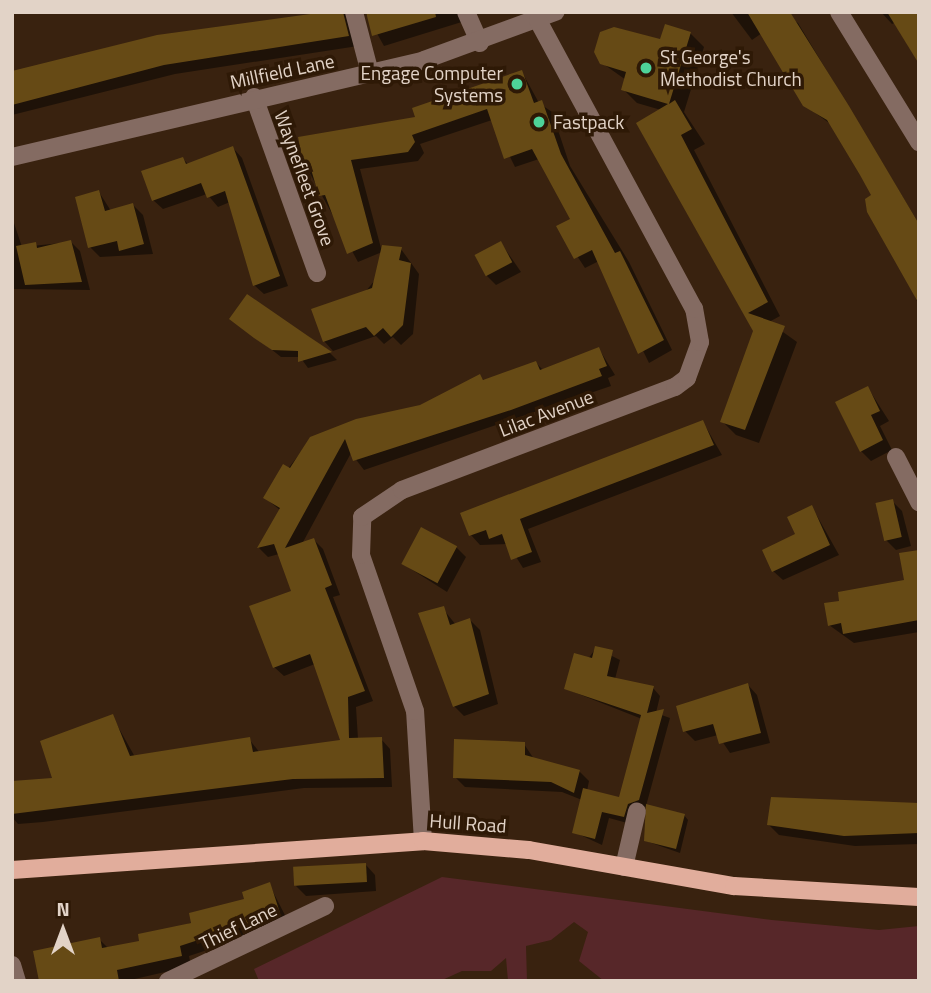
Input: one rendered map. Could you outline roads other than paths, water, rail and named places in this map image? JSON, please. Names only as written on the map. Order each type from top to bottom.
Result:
[{"type":"main road","name":"Hull Road","points":[[12,870],[424,841],[529,850],[815,895],[919,897]]},
{"type":"street","points":[[354,12],[370,74]]},
{"type":"street","points":[[466,12],[480,43]]},
{"type":"street","name":"Millfield Lane","points":[[12,156],[254,97],[370,74],[480,43],[555,12]]},
{"type":"street","points":[[839,12],[919,142]]},
{"type":"street","name":"Lilac Avenue","points":[[424,841],[415,711],[361,555],[362,517],[402,490],[675,387],[687,378],[700,342],[694,309],[538,20]]},
{"type":"street","name":"Waynefleet Grove","points":[[254,97],[317,273]]},
{"type":"street","points":[[896,457],[919,502]]},
{"type":"street","points":[[624,867],[637,811]]},
{"type":"street","name":"Thief Lane","points":[[168,981],[325,906]]},
{"type":"street","points":[[12,965],[17,981]]},
{"type":"place","name":"St George's Methodist Church","points":[[646,68]]},
{"type":"place","name":"Engage Computer Systems","points":[[517,84]]},
{"type":"place","name":"Fastpack","points":[[539,122]]}]
